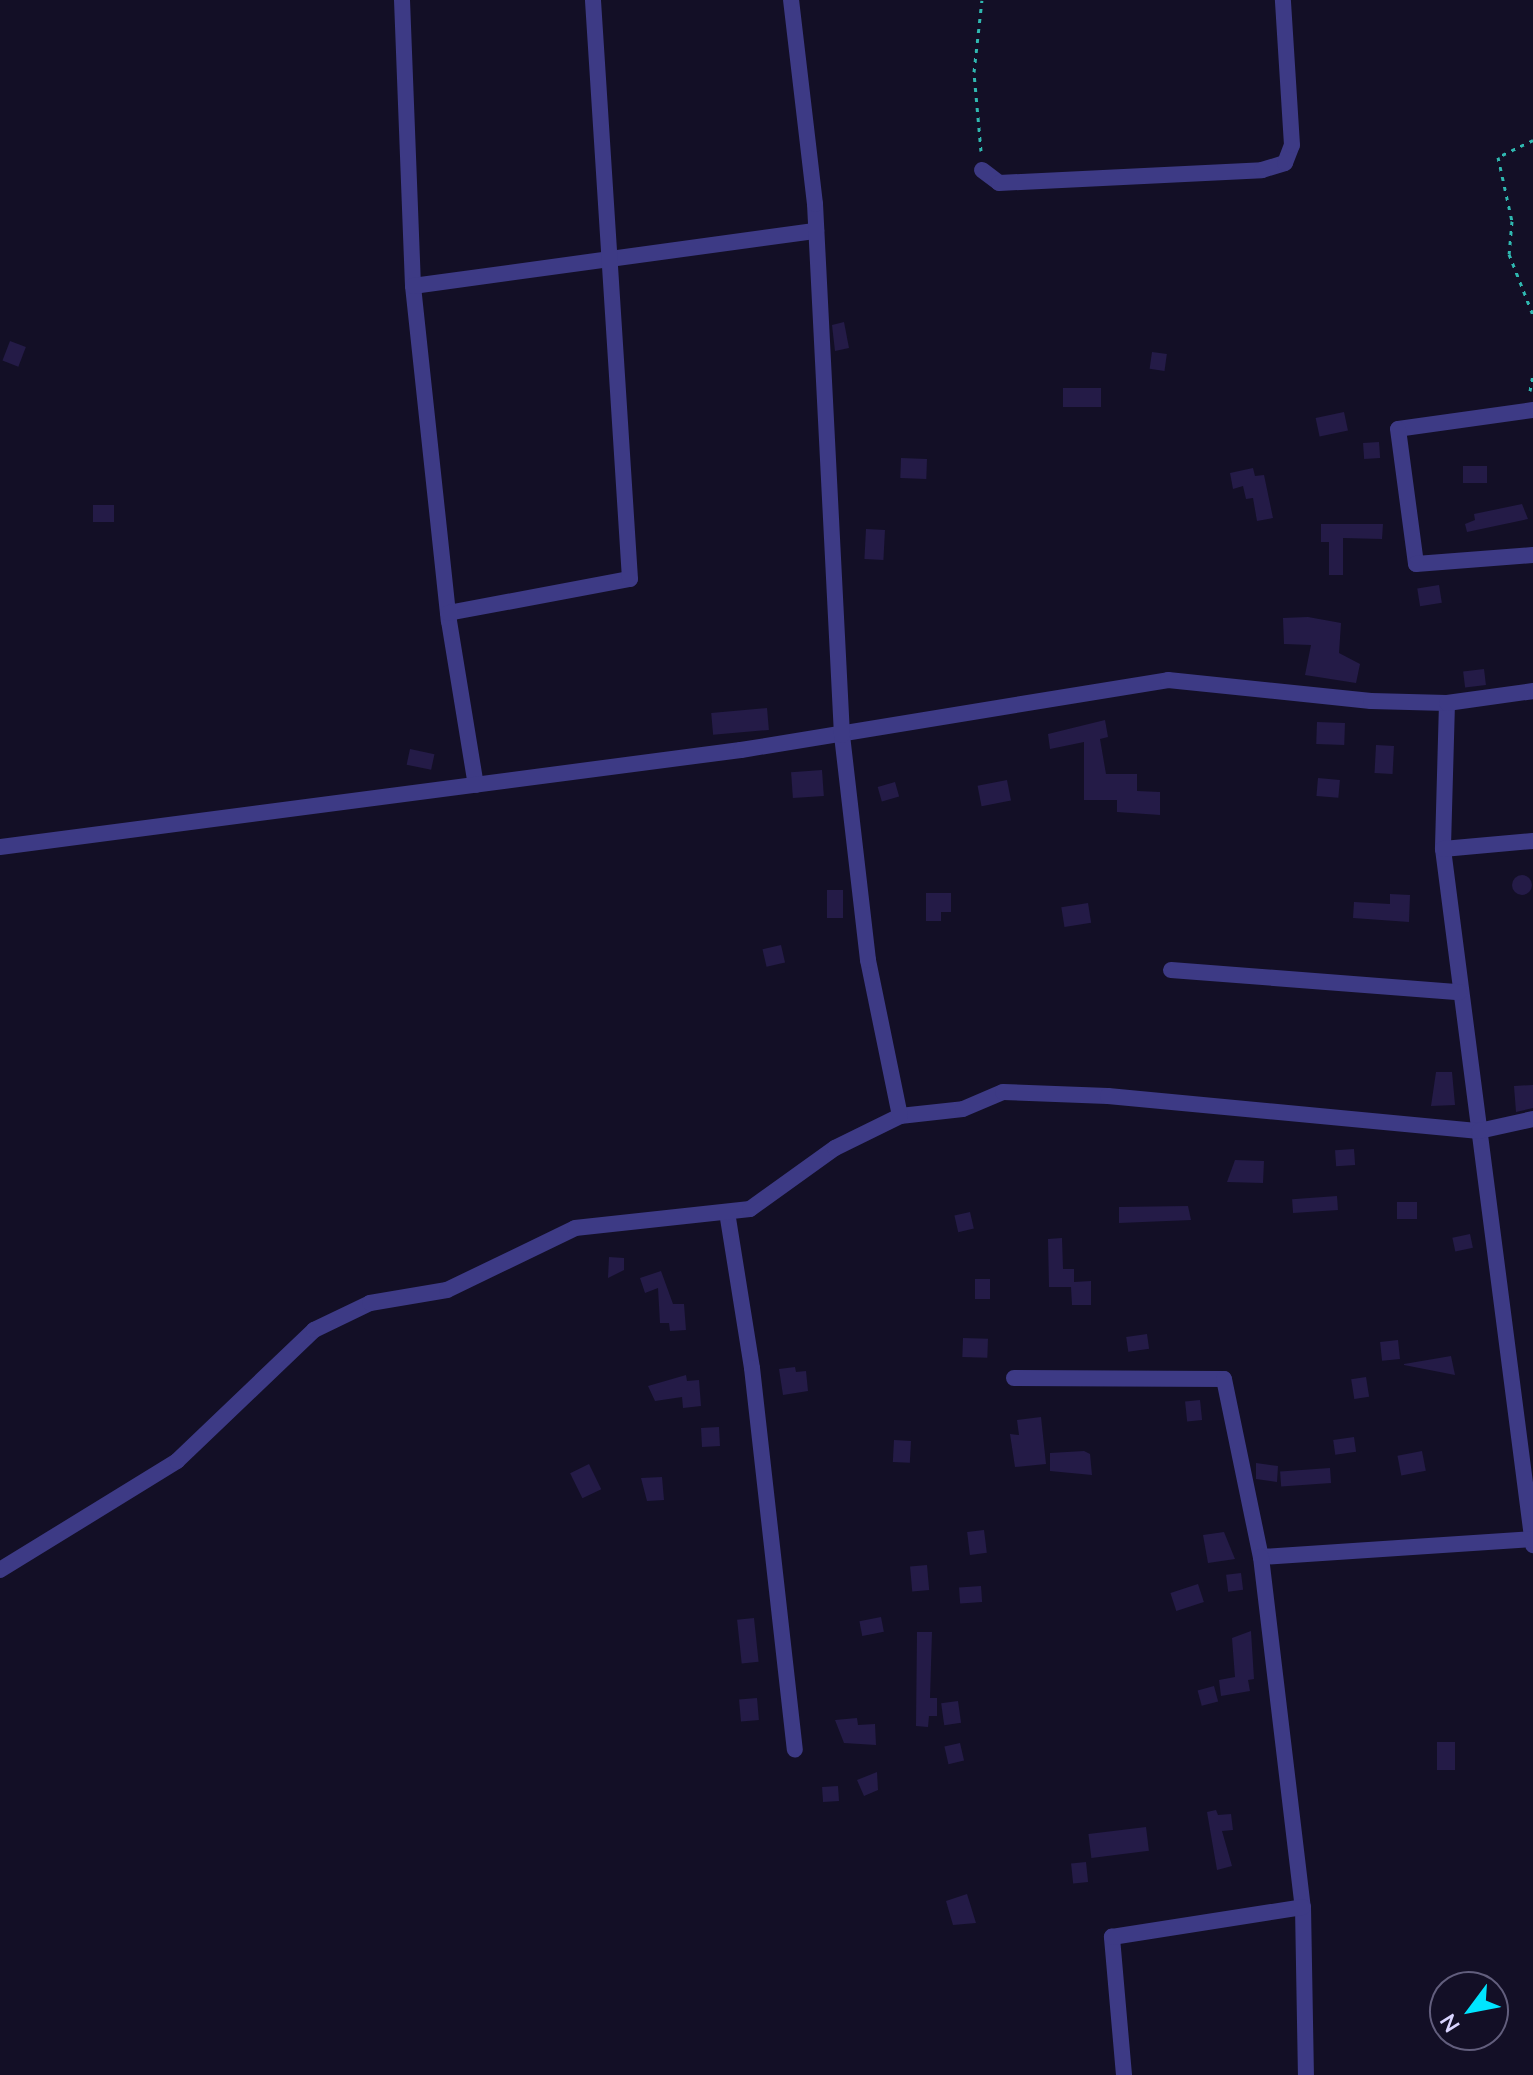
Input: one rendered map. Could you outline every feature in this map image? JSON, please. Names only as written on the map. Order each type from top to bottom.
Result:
[{"type":"street","points":[[402,0],[413,286],[448,613],[476,785]]},
{"type":"street","points":[[448,613],[630,579],[593,0]]},
{"type":"street","points":[[791,0],[816,231],[842,735],[868,960],[900,1116]]},
{"type":"street","points":[[982,170],[999,183],[1262,170],[1285,163],[1292,145],[1283,0]]},
{"type":"street","points":[[413,286],[816,231]]},
{"type":"street","points":[[1533,410],[1398,429],[1416,564],[1533,555]]},
{"type":"street","points":[[0,847],[842,735],[1168,680],[1371,701],[1447,703],[1533,691]]},
{"type":"street","points":[[1447,703],[1443,849],[1459,992],[1533,1545]]},
{"type":"street","points":[[1443,849],[1533,841]]},
{"type":"street","points":[[1171,970],[1459,992]]},
{"type":"street","points":[[0,1570],[177,1461],[314,1330],[370,1303],[447,1290],[575,1228],[750,1209],[835,1148],[900,1116],[963,1109],[1003,1092],[1108,1096],[1479,1131],[1533,1119]]},
{"type":"street","points":[[727,1212],[752,1368],[795,1750]]},
{"type":"street","points":[[1014,1378],[1224,1379],[1261,1557],[1303,1907],[1306,2075]]},
{"type":"street","points":[[1261,1557],[1532,1539]]},
{"type":"street","points":[[1124,2075],[1112,1937],[1303,1907]]},
{"type":"path","points":[[982,0],[974,72],[982,170]]},
{"type":"path","points":[[1533,140],[1498,157],[1512,221],[1509,254],[1533,315]]},
{"type":"building","points":[[844,322],[849,348],[835,351],[832,325]]},
{"type":"building","points":[[10,341],[26,347],[18,367],[2,361]]},
{"type":"building","points":[[1152,352],[1167,354],[1164,371],[1150,369]]},
{"type":"building","points":[[1063,388],[1101,388],[1101,407],[1063,407]]},
{"type":"building","points":[[1344,412],[1348,431],[1320,437],[1316,418]]},
{"type":"building","points":[[1379,442],[1380,458],[1364,459],[1363,443]]},
{"type":"building","points":[[901,458],[927,459],[926,479],[900,478]]},
{"type":"building","points":[[1463,466],[1487,466],[1487,483],[1463,483]]},
{"type":"building","points":[[1253,468],[1255,476],[1264,475],[1273,518],[1257,521],[1253,498],[1246,499],[1243,486],[1233,489],[1230,473]]},
{"type":"building","points":[[1522,504],[1528,519],[1467,532],[1465,524],[1475,520],[1474,514]]},
{"type":"building","points":[[93,505],[114,505],[114,522],[93,522]]},
{"type":"building","points":[[1321,524],[1383,524],[1382,539],[1343,538],[1343,575],[1329,575],[1329,542],[1321,542]]},
{"type":"building","points":[[866,529],[885,530],[883,560],[864,559]]},
{"type":"building","points":[[1439,585],[1442,603],[1420,606],[1417,588]]},
{"type":"building","points":[[1308,617],[1341,623],[1339,653],[1360,664],[1356,683],[1305,675],[1311,645],[1284,644],[1283,618]]},
{"type":"building","points":[[1484,669],[1486,685],[1465,687],[1463,672]]},
{"type":"building","points":[[767,708],[769,730],[713,735],[711,713]]},
{"type":"building","points":[[1105,720],[1108,737],[1100,739],[1106,774],[1137,774],[1137,791],[1160,792],[1160,815],[1117,812],[1117,800],[1084,800],[1084,742],[1050,749],[1048,734]]},
{"type":"building","points":[[1317,722],[1345,723],[1344,745],[1316,744]]},
{"type":"building","points":[[1376,745],[1394,746],[1393,774],[1375,773]]},
{"type":"building","points":[[410,749],[434,754],[431,770],[407,765]]},
{"type":"building","points":[[822,770],[824,796],[793,798],[791,772]]},
{"type":"building","points":[[1318,778],[1340,780],[1338,798],[1316,796]]},
{"type":"building","points":[[1007,780],[1011,801],[982,806],[978,786]]},
{"type":"building","points":[[895,782],[899,796],[882,801],[878,787]]},
{"type":"building","points":[[1518,875],[1526,875],[1532,885],[1526,895],[1518,895],[1512,889],[1512,881]]},
{"type":"building","points":[[827,890],[843,890],[843,918],[827,918]]},
{"type":"building","points":[[926,893],[951,893],[951,912],[941,912],[941,921],[926,921]]},
{"type":"building","points":[[1390,894],[1410,895],[1409,922],[1353,918],[1354,902],[1390,904]]},
{"type":"building","points":[[1088,903],[1091,923],[1064,927],[1061,907]]},
{"type":"building","points":[[781,945],[785,963],[767,967],[762,949]]},
{"type":"building","points":[[1436,1072],[1452,1072],[1455,1105],[1431,1106]]},
{"type":"building","points":[[1533,1085],[1533,1108],[1516,1112],[1514,1086]]},
{"type":"building","points":[[1354,1149],[1355,1165],[1336,1166],[1335,1150]]},
{"type":"building","points":[[1235,1160],[1264,1161],[1263,1183],[1227,1182]]},
{"type":"building","points":[[1337,1196],[1338,1210],[1293,1213],[1292,1199]]},
{"type":"building","points":[[1397,1202],[1417,1202],[1417,1219],[1397,1219]]},
{"type":"building","points":[[1188,1206],[1191,1220],[1119,1223],[1119,1207]]},
{"type":"building","points":[[970,1212],[974,1229],[958,1232],[954,1216]]},
{"type":"building","points":[[1470,1234],[1473,1248],[1455,1251],[1452,1238]]},
{"type":"building","points":[[1062,1238],[1063,1269],[1074,1269],[1074,1282],[1091,1281],[1091,1305],[1072,1305],[1071,1287],[1049,1287],[1048,1239]]},
{"type":"building","points":[[609,1257],[624,1258],[624,1270],[608,1278]]},
{"type":"building","points":[[661,1271],[673,1304],[684,1304],[686,1330],[670,1331],[669,1323],[660,1323],[658,1288],[645,1293],[640,1278]]},
{"type":"building","points":[[975,1279],[990,1279],[990,1299],[975,1299]]},
{"type":"building","points":[[1147,1334],[1149,1349],[1128,1352],[1126,1337]]},
{"type":"building","points":[[963,1338],[988,1339],[987,1358],[962,1357]]},
{"type":"building","points":[[1398,1340],[1400,1359],[1382,1361],[1380,1342]]},
{"type":"building","points":[[1451,1356],[1455,1375],[1404,1365],[1404,1364]]},
{"type":"building","points":[[795,1367],[796,1372],[806,1371],[808,1391],[783,1395],[779,1369]]},
{"type":"building","points":[[686,1375],[687,1381],[699,1380],[701,1406],[683,1408],[682,1397],[655,1401],[648,1386]]},
{"type":"building","points":[[1366,1377],[1369,1397],[1354,1399],[1351,1379]]},
{"type":"building","points":[[1200,1400],[1202,1420],[1187,1421],[1185,1402]]},
{"type":"building","points":[[1041,1417],[1046,1464],[1015,1467],[1010,1434],[1019,1435],[1017,1420]]},
{"type":"building","points":[[719,1427],[720,1446],[702,1447],[701,1428]]},
{"type":"building","points":[[1354,1437],[1356,1452],[1335,1455],[1333,1440]]},
{"type":"building","points":[[894,1440],[911,1441],[910,1463],[893,1462]]},
{"type":"building","points":[[1084,1451],[1090,1454],[1092,1475],[1050,1471],[1050,1453]]},
{"type":"building","points":[[1422,1451],[1426,1471],[1401,1475],[1397,1456]]},
{"type":"building","points":[[1256,1463],[1278,1466],[1277,1482],[1256,1479]]},
{"type":"building","points":[[589,1464],[601,1489],[582,1498],[570,1473]]},
{"type":"building","points":[[1330,1468],[1331,1483],[1281,1486],[1280,1471]]},
{"type":"building","points":[[662,1477],[664,1500],[647,1501],[641,1478]]},
{"type":"building","points":[[984,1530],[987,1553],[970,1555],[967,1532]]},
{"type":"building","points":[[1224,1532],[1235,1559],[1208,1563],[1203,1535]]},
{"type":"building","points":[[927,1565],[929,1590],[912,1591],[910,1566]]},
{"type":"building","points":[[1241,1573],[1243,1590],[1228,1592],[1226,1575]]},
{"type":"building","points":[[1198,1584],[1204,1602],[1176,1611],[1170,1593]]},
{"type":"building","points":[[981,1586],[982,1602],[960,1603],[959,1588]]},
{"type":"building","points":[[881,1617],[884,1632],[862,1636],[859,1621]]},
{"type":"building","points":[[754,1618],[759,1662],[742,1664],[737,1620]]},
{"type":"building","points":[[1251,1631],[1254,1679],[1248,1680],[1250,1691],[1221,1696],[1219,1680],[1235,1677],[1232,1638]]},
{"type":"building","points":[[917,1632],[932,1632],[930,1698],[937,1698],[937,1716],[929,1716],[928,1727],[916,1726]]},
{"type":"building","points":[[1214,1686],[1218,1701],[1202,1706],[1198,1690]]},
{"type":"building","points":[[757,1698],[759,1720],[741,1721],[739,1700]]},
{"type":"building","points":[[958,1701],[961,1723],[944,1725],[941,1703]]},
{"type":"building","points":[[857,1718],[858,1725],[875,1724],[876,1745],[844,1743],[835,1720]]},
{"type":"building","points":[[1437,1742],[1455,1742],[1455,1770],[1437,1770]]},
{"type":"building","points":[[960,1743],[964,1761],[948,1764],[944,1747]]},
{"type":"building","points":[[877,1772],[878,1790],[864,1796],[857,1780]]},
{"type":"building","points":[[838,1786],[839,1801],[823,1802],[822,1787]]},
{"type":"building","points":[[1216,1810],[1218,1815],[1231,1814],[1233,1830],[1222,1831],[1232,1866],[1217,1870],[1207,1812]]},
{"type":"building","points":[[1146,1827],[1149,1851],[1091,1858],[1088,1834]]},
{"type":"building","points":[[1086,1862],[1088,1882],[1073,1883],[1071,1864]]},
{"type":"building","points":[[967,1894],[976,1923],[953,1925],[946,1901]]}]
